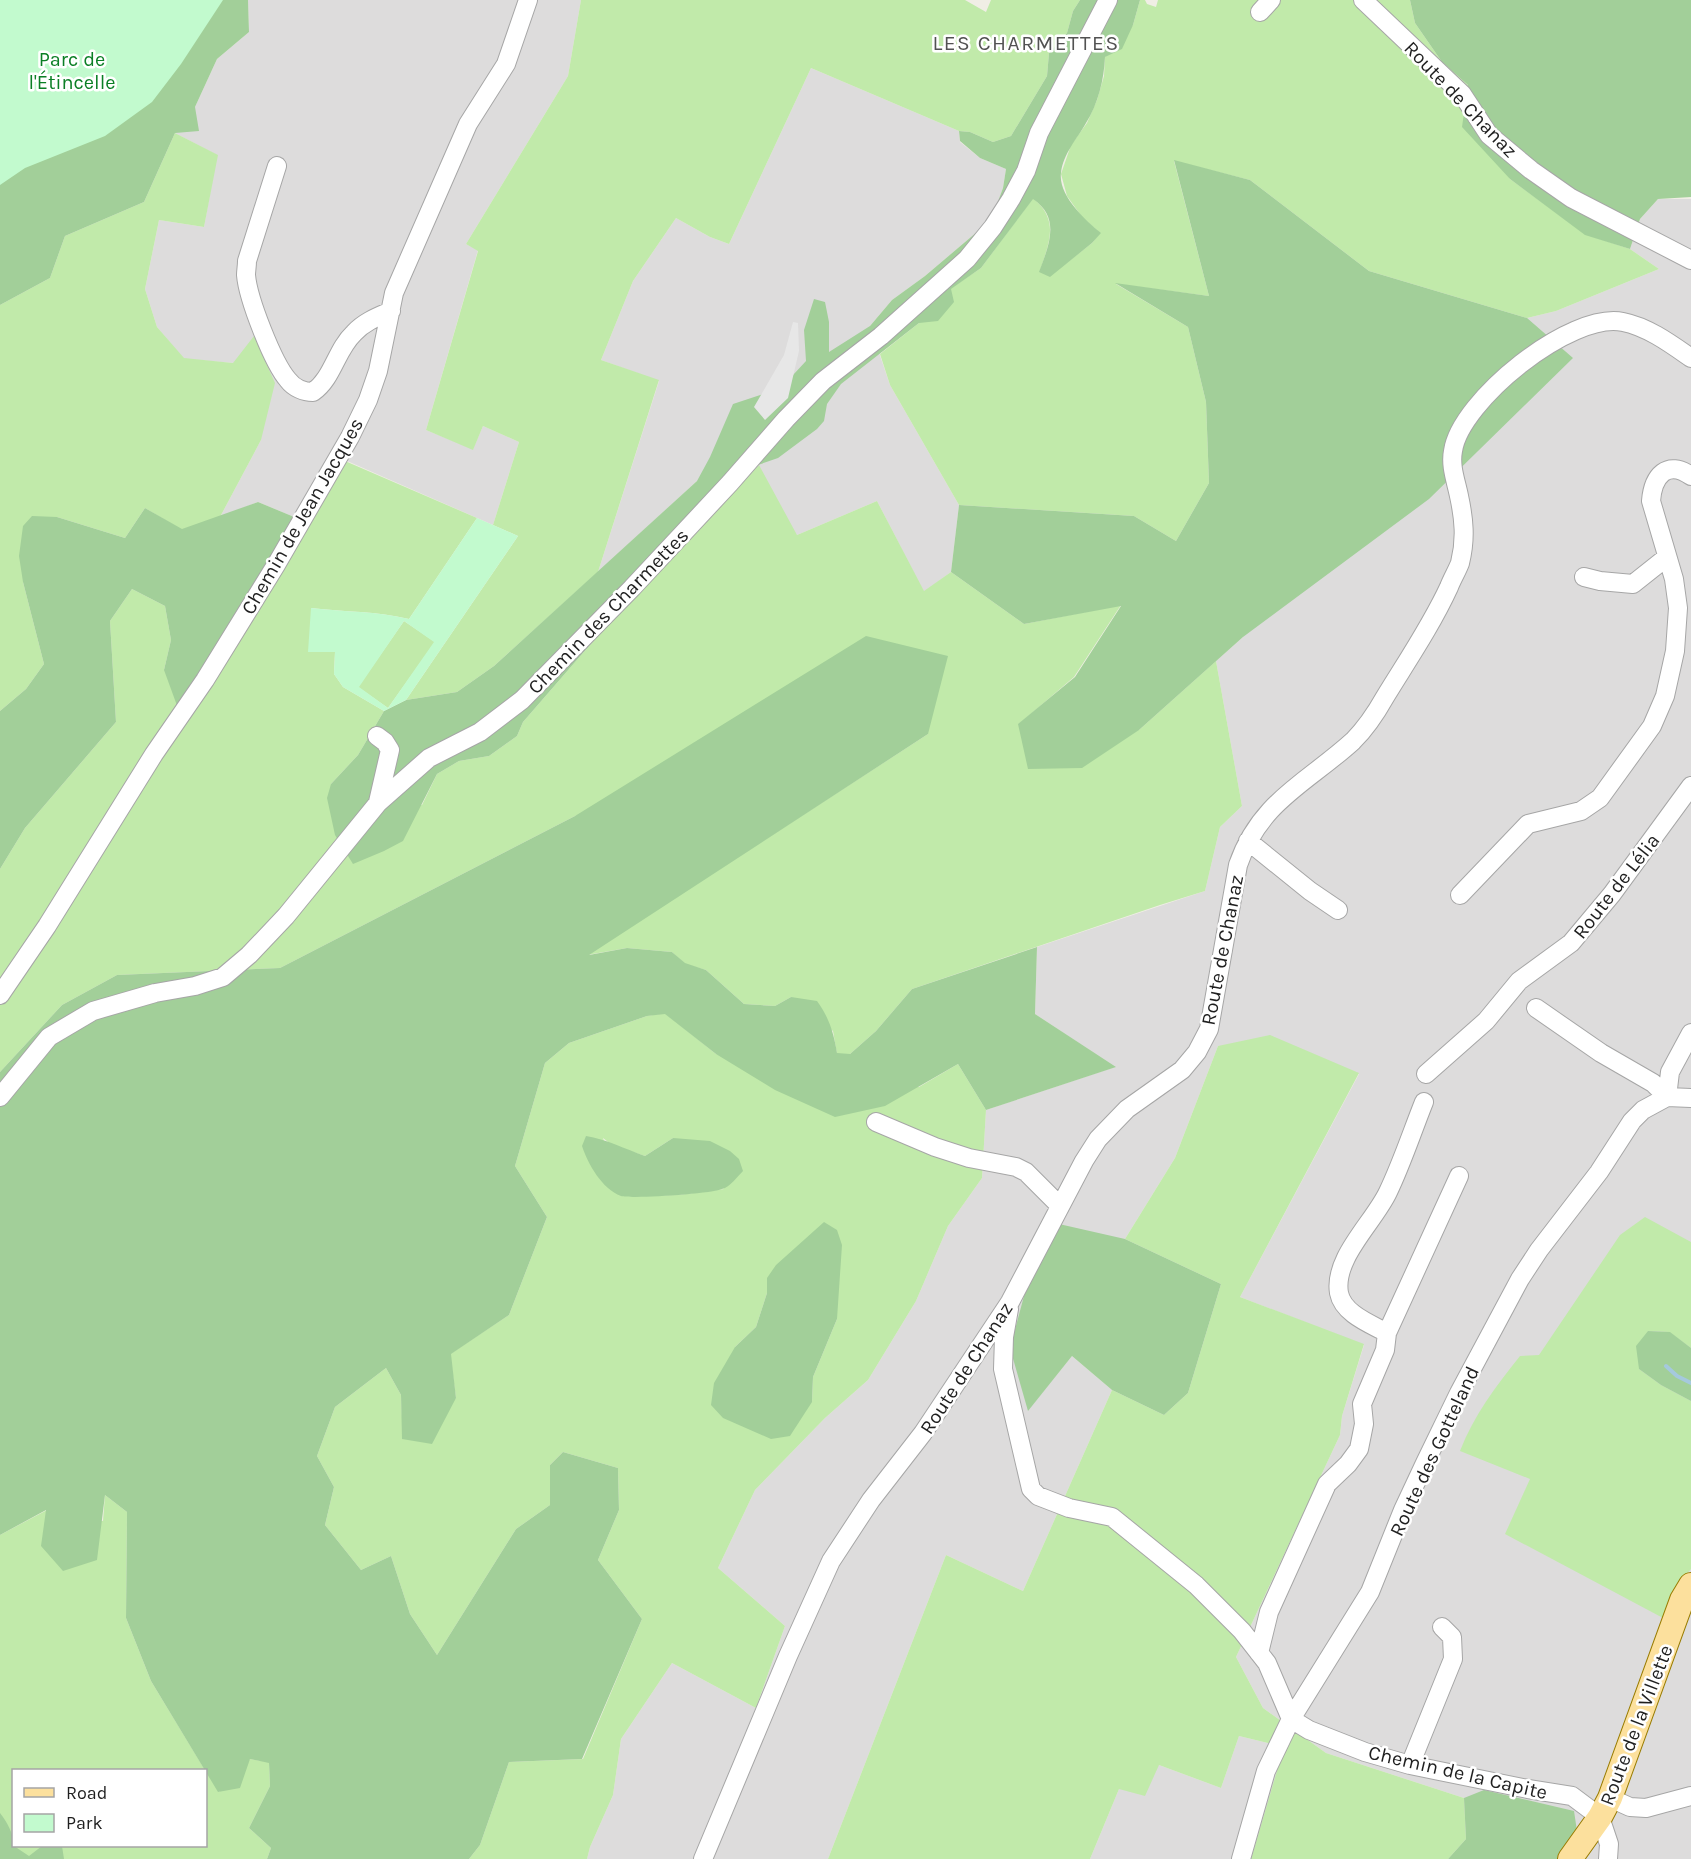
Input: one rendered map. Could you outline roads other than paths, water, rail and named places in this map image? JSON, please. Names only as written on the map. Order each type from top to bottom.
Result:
[{"type":"main road","name":"Route de la Villette","points":[[1570,1859],[1605,1807],[1682,1600],[1691,1585]]},
{"type":"street","name":"Chemin de Jean Jacques","points":[[0,995],[47,926],[154,754],[205,680],[331,473],[368,400],[378,371],[399,282],[468,124],[506,64],[528,0]]},
{"type":"street","name":"Chemin des Charmettes","points":[[0,1097],[50,1038],[64,1027],[93,1011],[223,977],[249,955],[286,916],[378,803],[429,758],[480,732],[522,700],[663,555],[786,419],[824,381],[881,336],[967,259],[993,227],[1011,199],[1026,171],[1039,133],[1108,0]]},
{"type":"street","name":"Route de Chanaz","points":[[1363,0],[1462,94],[1489,135],[1531,170],[1570,198],[1691,260]]},
{"type":"street","points":[[277,166],[247,261],[246,275],[257,315],[287,380],[295,387],[313,392],[325,381],[352,334],[371,319],[391,311]]},
{"type":"street","name":"Route de Chanaz","points":[[703,1859],[788,1656],[831,1561],[871,1500],[923,1433],[1010,1302],[1084,1161],[1098,1139],[1127,1108],[1182,1070],[1204,1041],[1209,1029],[1238,865],[1248,841],[1261,820],[1280,799],[1354,740],[1375,716],[1440,606],[1459,565],[1464,541],[1464,521],[1454,477],[1452,451],[1458,434],[1468,418],[1498,383],[1531,355],[1559,336],[1582,326],[1602,321],[1622,321],[1641,328],[1691,358]]},
{"type":"street","points":[[1460,895],[1528,824],[1581,811],[1600,798],[1652,726],[1665,696],[1676,651],[1678,608],[1674,579],[1651,501],[1652,488],[1659,476],[1671,469],[1682,470],[1691,476]]},
{"type":"street","points":[[1584,577],[1633,584],[1667,557]]},
{"type":"street","points":[[377,736],[390,750],[378,803]]},
{"type":"street","name":"Route de Lélia","points":[[1426,1074],[1486,1021],[1519,981],[1571,944],[1612,894],[1691,786]]},
{"type":"street","points":[[1248,841],[1310,891],[1338,910]]},
{"type":"street","points":[[1536,1008],[1601,1053],[1653,1083],[1667,1097],[1691,1098]]},
{"type":"street","points":[[1667,1097],[1670,1072],[1691,1034]]},
{"type":"street","name":"Route des Gotteland","points":[[1241,1859],[1266,1771],[1291,1719],[1370,1592],[1425,1462],[1520,1279],[1539,1250],[1599,1172],[1632,1121],[1642,1110],[1667,1097]]},
{"type":"street","points":[[1387,1333],[1351,1312],[1339,1294],[1339,1277],[1345,1259],[1388,1193],[1424,1102]]},
{"type":"street","points":[[876,1122],[935,1147],[969,1158],[1017,1167],[1026,1172],[1060,1206]]},
{"type":"street","points":[[1258,1653],[1269,1612],[1327,1484],[1348,1464],[1359,1449],[1364,1424],[1362,1404],[1385,1350],[1387,1333],[1459,1176]]},
{"type":"street","points":[[1010,1302],[1004,1337],[1003,1370],[1031,1489],[1038,1496],[1069,1508],[1112,1517],[1196,1585],[1242,1631],[1266,1663],[1291,1719]]},
{"type":"street","points":[[1410,1765],[1453,1659],[1452,1637],[1442,1627]]},
{"type":"street","name":"Chemin de la Capite","points":[[1291,1719],[1309,1730],[1365,1752],[1410,1765],[1572,1796],[1605,1807],[1646,1808],[1691,1796]]},
{"type":"street","points":[[1605,1807],[1609,1844],[1608,1859]]},
{"type":"waterway","points":[[1666,1366],[1677,1376],[1691,1383]]},
{"type":"district","name":"LES CHARMETTES","points":[[1026,43]]},
{"type":"park label","name":"Parc de l'Étincelle","points":[[72,70]]}]
